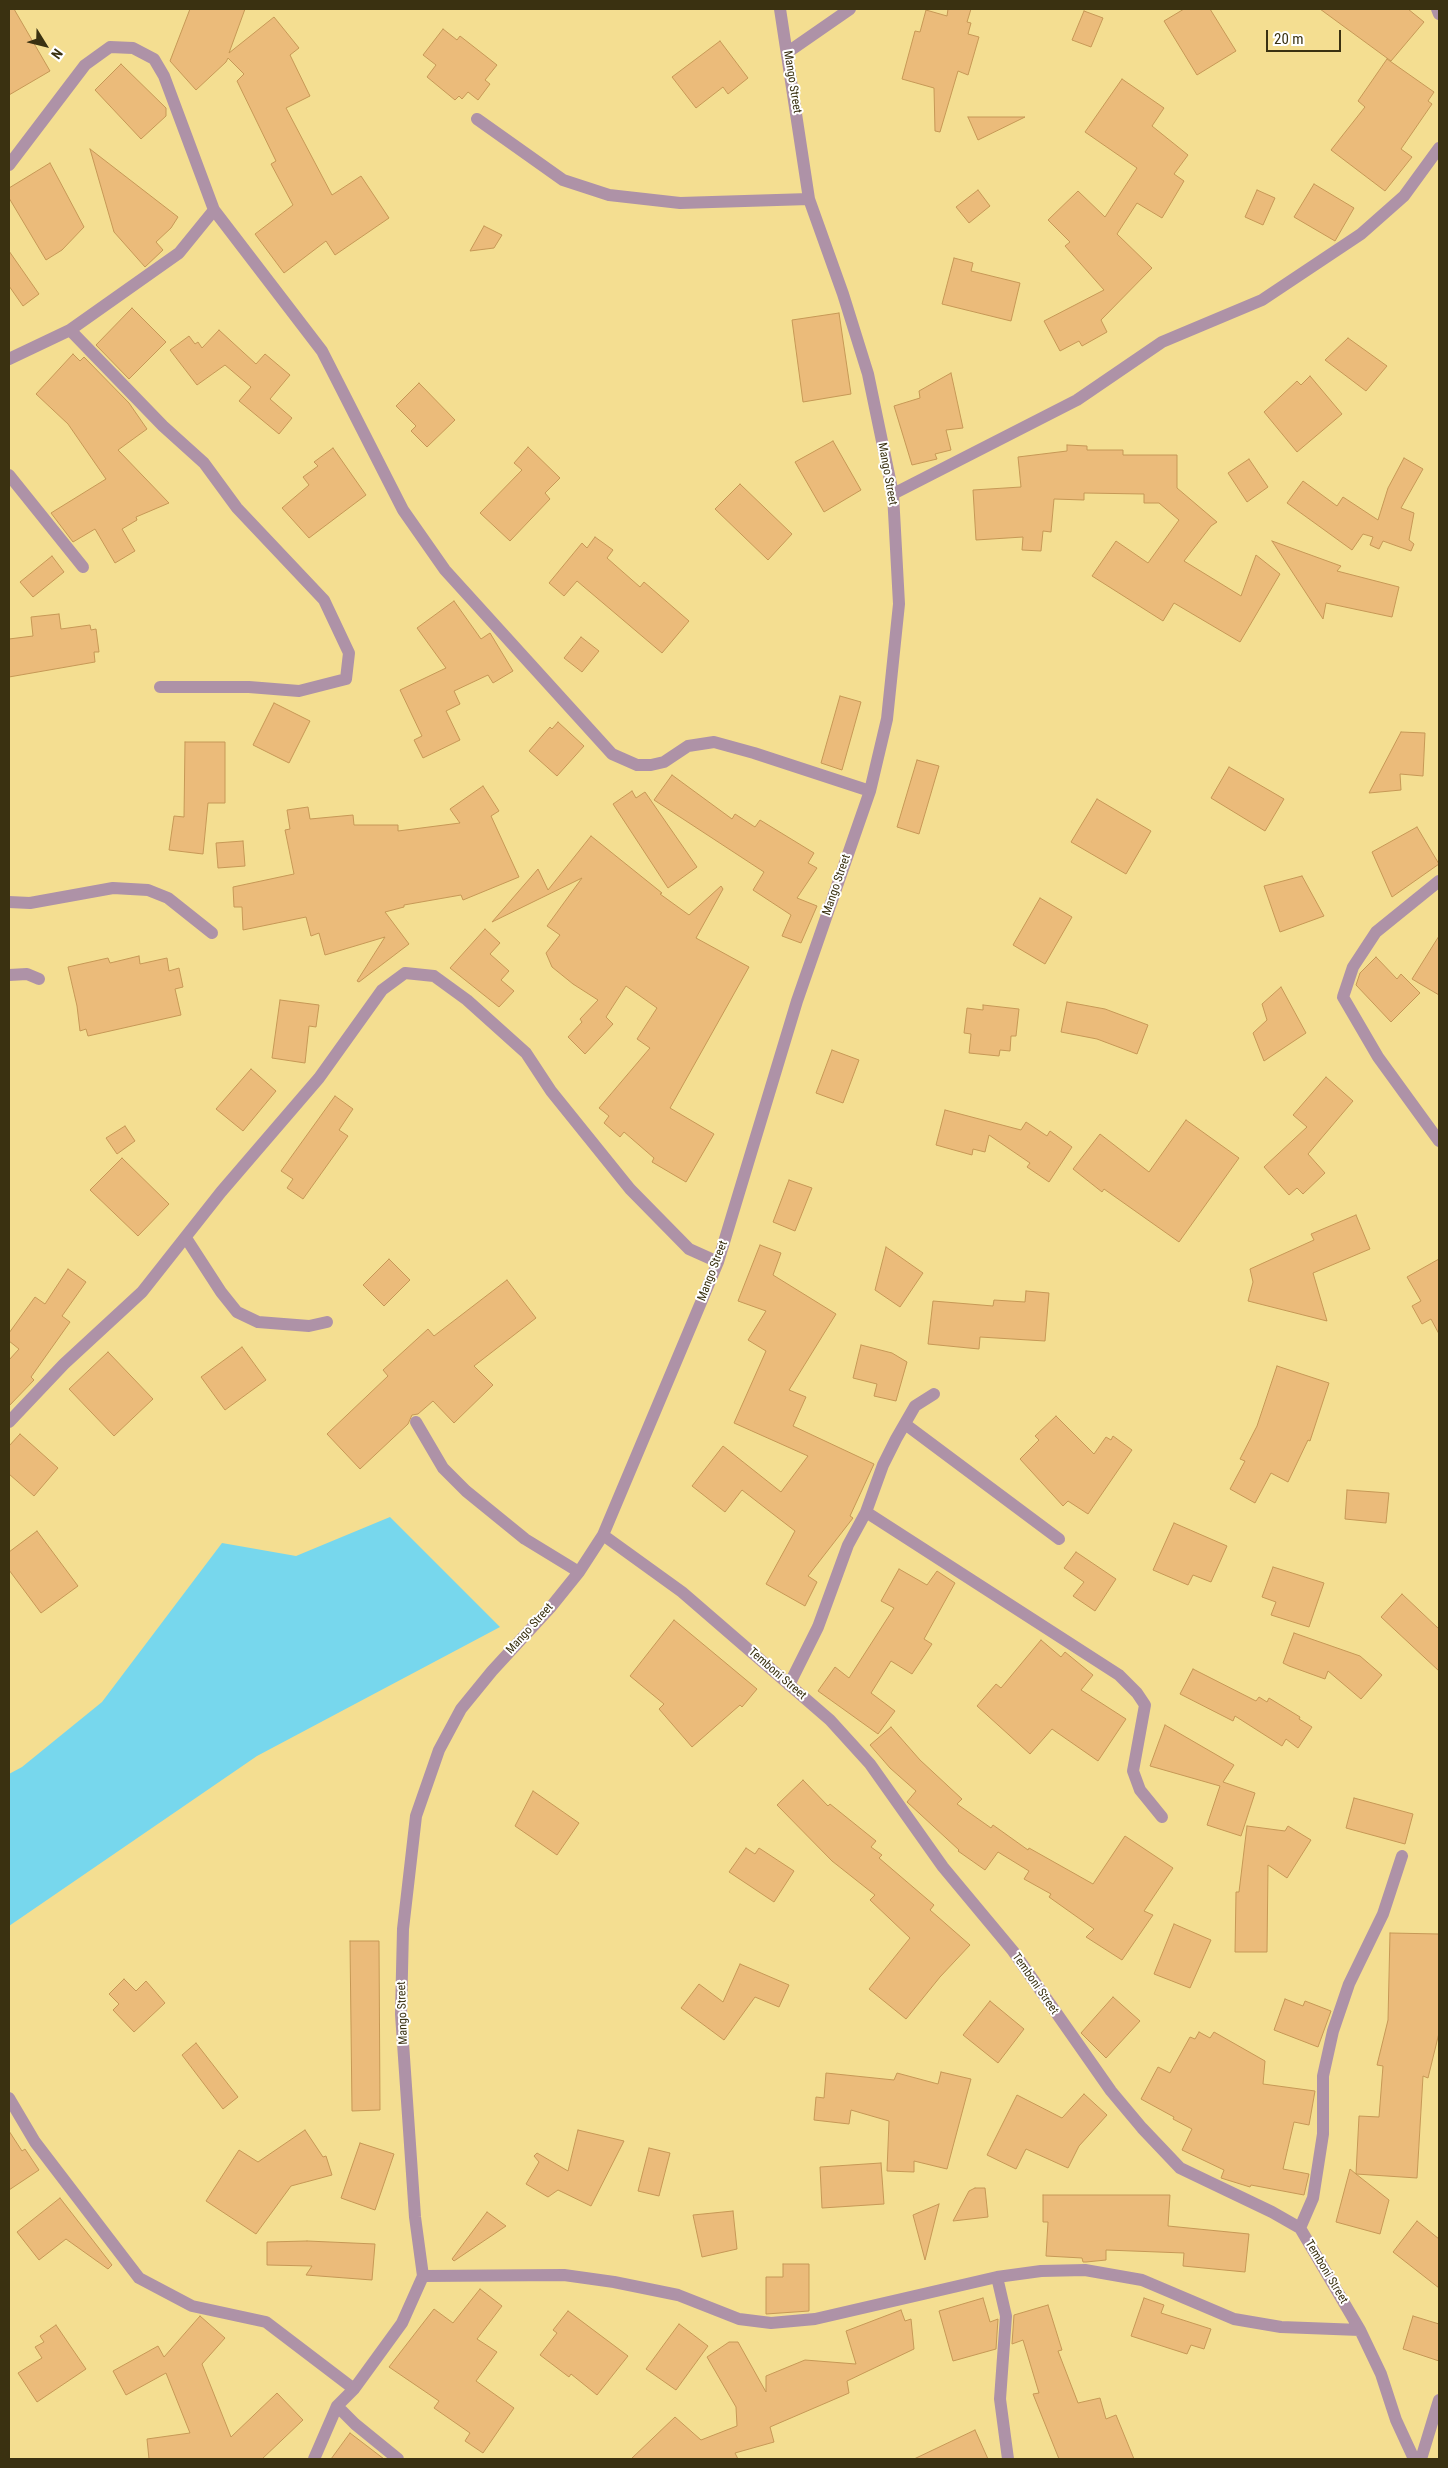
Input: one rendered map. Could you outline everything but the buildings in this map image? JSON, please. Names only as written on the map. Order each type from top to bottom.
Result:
[{"type":"street","name":"Mango Street","points":[[423,2276],[415,2217],[402,2014],[403,1929],[416,1816],[439,1750],[461,1709],[579,1572],[603,1535],[718,1262],[797,1001],[870,791],[887,719],[899,604],[892,494],[868,374],[843,294],[810,200],[780,9]]},
{"type":"street","points":[[788,52],[850,9]]},
{"type":"street","points":[[1437,9],[1439,14]]},
{"type":"street","points":[[9,165],[85,65],[110,48],[134,48],[154,59],[164,76],[214,210],[322,351],[403,510],[445,570],[612,754],[624,761],[637,765],[651,765],[664,762],[688,746],[714,742],[870,791]]},
{"type":"street","points":[[477,119],[562,180],[609,195],[680,203],[810,200]]},
{"type":"street","points":[[892,494],[1077,400],[1162,342],[1262,300],[1361,234],[1404,196],[1439,148]]},
{"type":"street","points":[[9,359],[70,330],[178,253],[214,210]]},
{"type":"street","points":[[70,330],[163,426],[204,464],[237,508],[324,600],[349,653],[346,679],[299,691],[249,687],[160,687]]},
{"type":"street","points":[[9,475],[82,568]]},
{"type":"street","points":[[1439,881],[1376,932],[1353,967],[1343,997],[1378,1057],[1439,1141]]},
{"type":"street","points":[[9,902],[30,903],[113,888],[148,890],[168,898],[212,933]]},
{"type":"street","points":[[9,1422],[64,1364],[142,1292],[221,1192],[319,1078],[382,990],[405,973],[434,976],[467,1000],[526,1053],[551,1091],[630,1189],[689,1249],[718,1262]]},
{"type":"street","points":[[9,975],[27,974],[39,978]]},
{"type":"street","points":[[186,1238],[221,1292],[237,1312],[258,1322],[309,1326],[327,1322]]},
{"type":"street","points":[[789,1685],[818,1628],[848,1545],[866,1512],[883,1465],[915,1406],[934,1394]]},
{"type":"street","points":[[416,1422],[443,1468],[466,1490],[525,1539],[579,1572]]},
{"type":"street","points":[[905,1424],[1059,1539]]},
{"type":"street","points":[[866,1512],[1119,1675],[1145,1705],[1133,1771],[1140,1790],[1162,1817]]},
{"type":"street","name":"Temboni Street","points":[[603,1535],[682,1592],[830,1720],[870,1764],[943,1867],[1013,1952],[1111,2091],[1142,2128],[1180,2168],[1272,2212],[1300,2228],[1360,2330],[1381,2374],[1396,2420],[1414,2459]]},
{"type":"street","points":[[1300,2228],[1313,2198],[1323,2134],[1323,2076],[1333,2031],[1350,1984],[1383,1914],[1402,1856]]},
{"type":"street","points":[[9,2098],[35,2142],[139,2278],[192,2306],[266,2322],[354,2389]]},
{"type":"street","points":[[314,2459],[337,2406],[354,2389],[402,2323],[423,2276],[564,2275],[614,2282],[678,2295],[739,2319],[772,2323],[815,2319],[997,2277],[1040,2271],[1085,2270],[1142,2280],[1234,2319],[1282,2327],[1360,2330]]},
{"type":"street","points":[[997,2277],[1006,2316],[1000,2399],[1008,2459]]},
{"type":"street","points":[[1421,2459],[1439,2400]]},
{"type":"street","points":[[337,2406],[355,2424],[398,2459]]},
{"type":"water","points":[[390,1517],[500,1627],[257,1756],[9,1926],[9,1774],[22,1767],[102,1702],[222,1543],[296,1556]]}]
